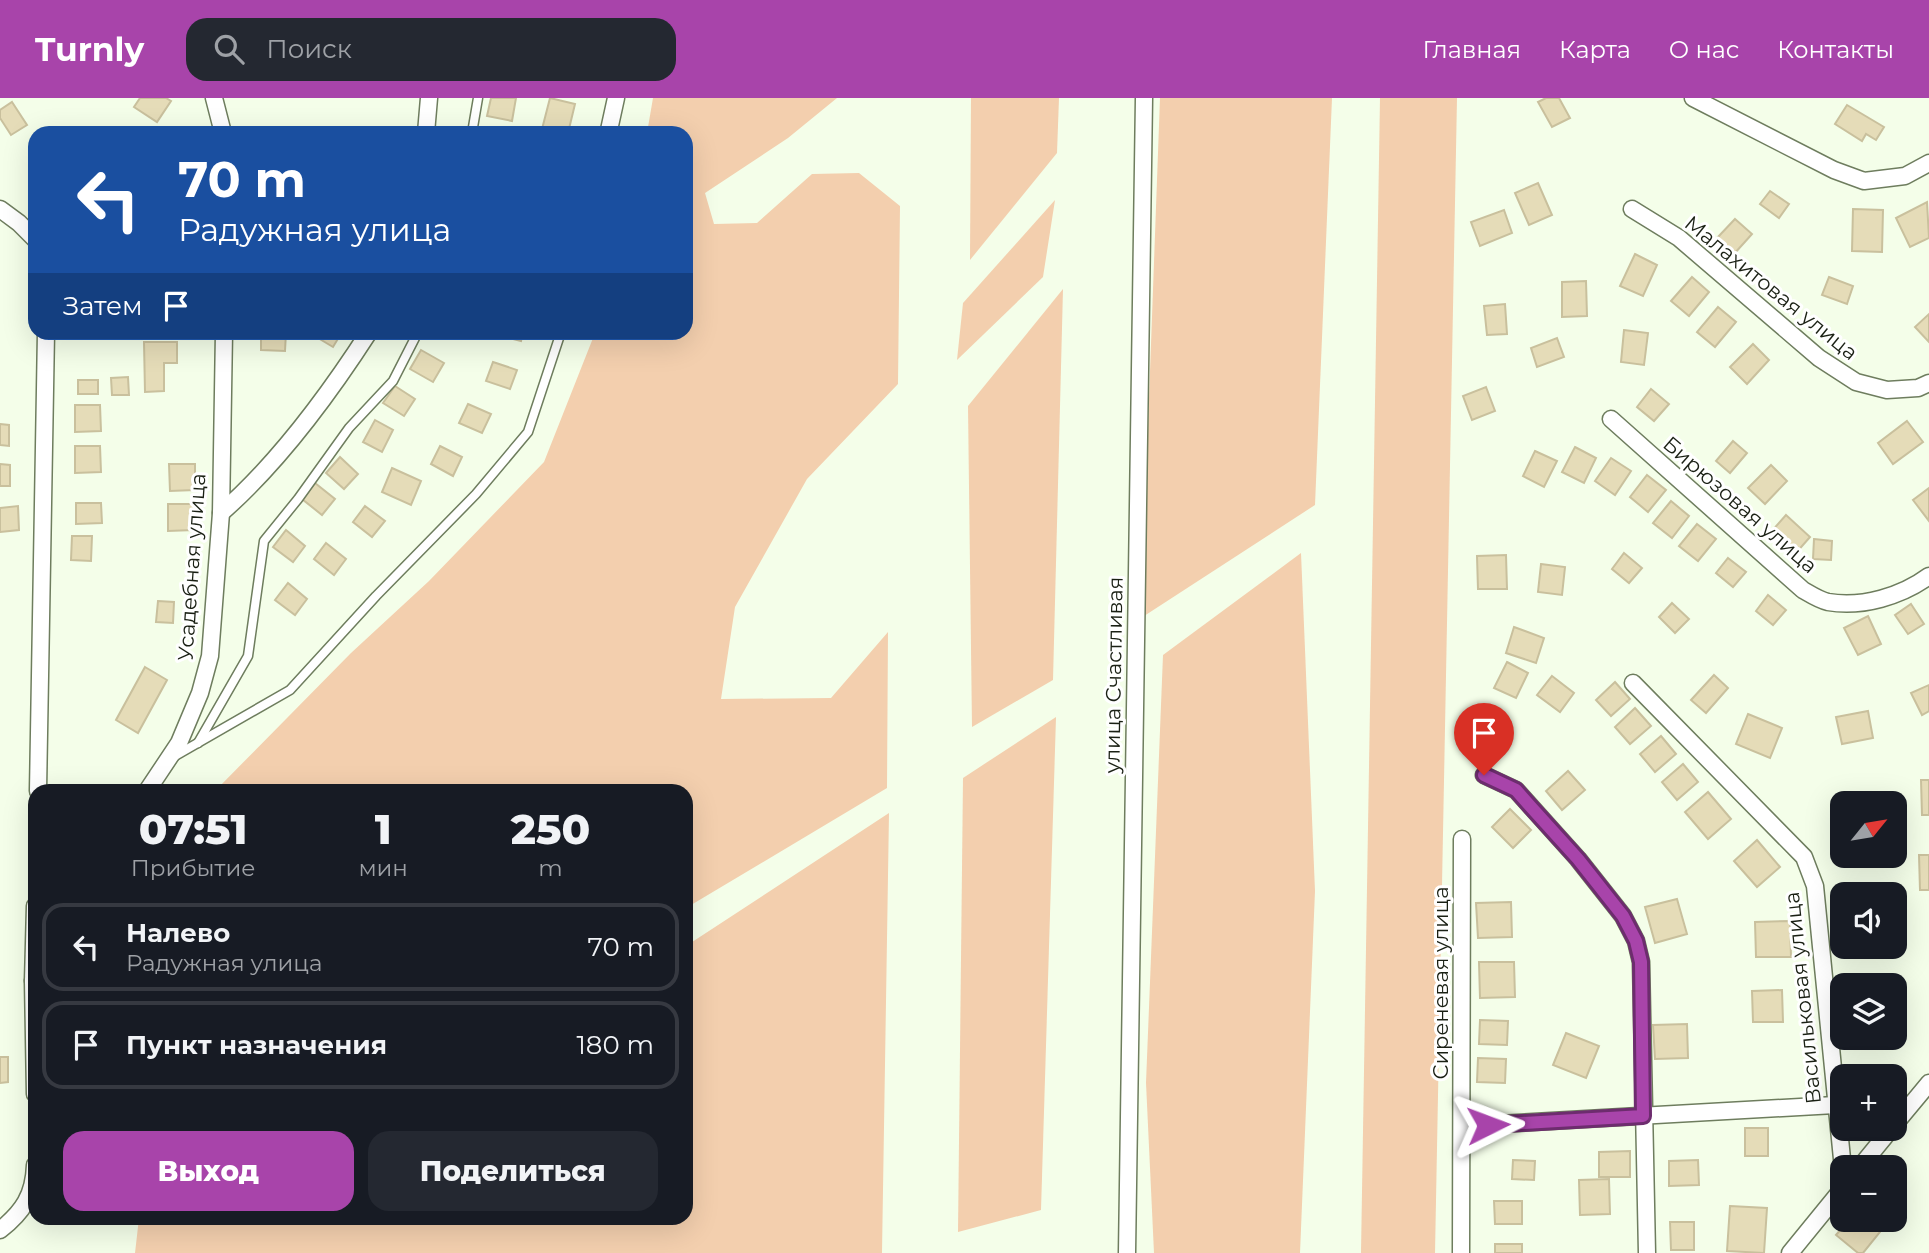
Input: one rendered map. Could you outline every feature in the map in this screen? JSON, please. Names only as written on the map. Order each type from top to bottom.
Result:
[{"type":"street","points":[[214,98],[220,126]]},
{"type":"street","points":[[427,126],[429,98]]},
{"type":"street","points":[[610,126],[616,98]]},
{"type":"street","name":"улица Счастливая","points":[[1126,1253],[1144,98]]},
{"type":"street","points":[[1693,98],[1834,170],[1864,181],[1905,176],[1929,163]]},
{"type":"street","points":[[0,209],[28,233]]},
{"type":"street","name":"Малахитовая улица","points":[[1632,209],[1679,238],[1819,358],[1856,382],[1887,390],[1918,388],[1929,383]]},
{"type":"street","points":[[38,784],[46,340]]},
{"type":"street","name":"Усадебная улица","points":[[152,784],[179,743],[200,693],[210,656],[220,513],[224,340]]},
{"type":"street","points":[[220,513],[258,477],[306,418],[363,340]]},
{"type":"street","name":"Бирюзовая улица","points":[[1611,419],[1802,590],[1825,602],[1845,603],[1890,598],[1912,589],[1929,576]]},
{"type":"street","name":"Васильковая улица","points":[[1633,683],[1804,857],[1815,886],[1831,1064]]},
{"type":"street","points":[[1484,775],[1516,790],[1623,916],[1636,941],[1641,962],[1647,1253]]},
{"type":"street","name":"Сиреневая улица","points":[[1461,839],[1461,1253]]},
{"type":"street","points":[[1907,1110],[1929,1083]]},
{"type":"street","points":[[1462,1126],[1830,1104]]},
{"type":"street","points":[[1870,1155],[1881,1141]]},
{"type":"street","points":[[0,1230],[18,1216],[28,1195]]},
{"type":"street","points":[[1790,1253],[1830,1204]]},
{"type":"lane","points":[[473,126],[478,98]]},
{"type":"lane","points":[[198,743],[247,656],[264,541],[349,428],[393,381],[414,340]]},
{"type":"lane","points":[[167,760],[289,690],[376,596],[476,495],[528,432],[558,340]]},
{"type":"shaded area","points":[[653,98],[837,98],[788,138],[705,193],[714,224],[757,223],[812,174],[859,173],[900,206],[898,384],[807,479],[735,607],[721,699],[831,698],[888,632],[887,788],[693,904],[693,784],[222,784],[351,653],[429,581],[544,462],[592,340],[693,340],[693,126],[648,126]]},
{"type":"shaded area","points":[[971,98],[1059,98],[1057,153],[970,260]]},
{"type":"shaded area","points":[[1160,98],[1332,98],[1315,505],[1141,618]]},
{"type":"shaded area","points":[[1380,98],[1457,98],[1435,1253],[1361,1253]]},
{"type":"shaded area","points":[[1055,200],[1043,277],[957,360],[963,303]]},
{"type":"shaded area","points":[[1063,289],[1053,680],[972,727],[968,406]]},
{"type":"shaded area","points":[[1301,553],[1315,891],[1300,1253],[1154,1253],[1146,1083],[1163,655]]},
{"type":"shaded area","points":[[1056,717],[1041,1210],[958,1232],[963,778]]},
{"type":"shaded area","points":[[889,813],[882,1253],[135,1253],[138,1225],[693,1225],[693,941]]},
{"type":"building","points":[[140,98],[166,98],[171,101],[157,122],[134,107]]},
{"type":"building","points":[[491,98],[516,98],[512,121],[487,116]]},
{"type":"building","points":[[550,98],[575,104],[570,126],[543,126]]},
{"type":"building","points":[[1546,98],[1559,98],[1570,118],[1552,127],[1538,102]]},
{"type":"building","points":[[12,102],[27,125],[11,135],[0,118],[0,110]]},
{"type":"building","points":[[1847,105],[1884,127],[1876,140],[1866,134],[1862,141],[1835,124]]},
{"type":"building","points":[[1538,183],[1552,215],[1529,225],[1515,193]]},
{"type":"building","points":[[1770,191],[1789,204],[1779,218],[1760,204]]},
{"type":"building","points":[[1927,202],[1929,238],[1910,247],[1896,218]]},
{"type":"building","points":[[1853,209],[1883,210],[1882,252],[1852,251]]},
{"type":"building","points":[[1504,210],[1512,233],[1480,246],[1471,222]]},
{"type":"building","points":[[1735,219],[1752,234],[1734,254],[1717,238]]},
{"type":"building","points":[[1635,254],[1657,265],[1643,296],[1620,286]]},
{"type":"building","points":[[1692,277],[1709,292],[1689,316],[1671,301]]},
{"type":"building","points":[[1829,277],[1853,286],[1847,304],[1822,295]]},
{"type":"building","points":[[1586,281],[1587,316],[1562,317],[1562,282]]},
{"type":"building","points":[[1505,304],[1507,334],[1487,335],[1484,306]]},
{"type":"building","points":[[1718,307],[1736,322],[1715,347],[1697,332]]},
{"type":"building","points":[[1929,314],[1929,342],[1915,327]]},
{"type":"building","points":[[1624,330],[1648,333],[1644,365],[1621,362]]},
{"type":"building","points":[[1557,338],[1564,357],[1537,367],[1531,348]]},
{"type":"building","points":[[261,340],[286,340],[285,351],[261,350]]},
{"type":"building","points":[[321,340],[337,340],[333,347]]},
{"type":"building","points":[[144,342],[177,342],[177,363],[164,363],[164,391],[145,392]]},
{"type":"building","points":[[1753,344],[1769,360],[1747,384],[1730,367]]},
{"type":"building","points":[[421,350],[444,363],[433,382],[410,369]]},
{"type":"building","points":[[493,362],[517,370],[510,389],[486,381]]},
{"type":"building","points":[[128,377],[129,395],[112,395],[111,378]]},
{"type":"building","points":[[78,380],[98,380],[98,394],[78,394]]},
{"type":"building","points":[[395,386],[415,399],[404,416],[383,403]]},
{"type":"building","points":[[1486,387],[1495,411],[1472,420],[1463,396]]},
{"type":"building","points":[[1651,389],[1669,404],[1654,421],[1637,407]]},
{"type":"building","points":[[468,404],[491,414],[482,433],[459,423]]},
{"type":"building","points":[[75,405],[100,405],[101,431],[75,432]]},
{"type":"building","points":[[375,420],[393,430],[382,452],[363,442]]},
{"type":"building","points":[[1907,421],[1923,442],[1893,464],[1878,443]]},
{"type":"building","points":[[0,424],[9,425],[9,446],[0,445]]},
{"type":"building","points":[[1733,441],[1747,453],[1730,473],[1716,461]]},
{"type":"building","points":[[75,446],[100,446],[101,472],[75,473]]},
{"type":"building","points":[[440,446],[462,457],[453,476],[431,464]]},
{"type":"building","points":[[1575,447],[1596,458],[1584,483],[1562,472]]},
{"type":"building","points":[[1535,451],[1557,461],[1544,487],[1523,476]]},
{"type":"building","points":[[340,457],[358,474],[344,489],[326,473]]},
{"type":"building","points":[[1611,458],[1631,471],[1615,495],[1595,481]]},
{"type":"building","points":[[0,464],[10,465],[10,486],[0,486]]},
{"type":"building","points":[[169,464],[195,464],[195,490],[170,491]]},
{"type":"building","points":[[1771,465],[1787,481],[1765,504],[1748,488]]},
{"type":"building","points":[[392,468],[421,481],[411,505],[382,492]]},
{"type":"building","points":[[1647,475],[1666,490],[1648,512],[1630,497]]},
{"type":"building","points":[[315,483],[335,499],[322,515],[302,499]]},
{"type":"building","points":[[1929,488],[1929,521],[1913,500]]},
{"type":"building","points":[[1671,501],[1689,516],[1672,538],[1653,523]]},
{"type":"building","points":[[76,503],[101,503],[102,523],[76,524]]},
{"type":"building","points":[[168,504],[193,504],[194,530],[168,531]]},
{"type":"building","points":[[18,506],[19,530],[0,532],[0,508]]},
{"type":"building","points":[[365,506],[385,521],[372,537],[353,522]]},
{"type":"building","points":[[1786,515],[1810,537],[1795,554],[1771,532]]},
{"type":"building","points":[[1697,524],[1716,539],[1698,561],[1679,546]]},
{"type":"building","points":[[286,530],[305,546],[293,562],[273,547]]},
{"type":"building","points":[[72,536],[92,536],[91,561],[71,560]]},
{"type":"building","points":[[1814,539],[1832,541],[1831,560],[1813,559]]},
{"type":"building","points":[[326,543],[346,559],[334,575],[314,559]]},
{"type":"building","points":[[1624,553],[1642,568],[1629,583],[1612,569]]},
{"type":"building","points":[[1506,555],[1507,589],[1478,589],[1477,556]]},
{"type":"building","points":[[1728,558],[1746,572],[1733,587],[1716,573]]},
{"type":"building","points":[[1541,564],[1565,567],[1562,595],[1538,592]]},
{"type":"building","points":[[288,583],[307,599],[295,615],[275,600]]},
{"type":"building","points":[[1768,595],[1786,610],[1773,625],[1756,611]]},
{"type":"building","points":[[158,601],[174,602],[173,623],[156,622]]},
{"type":"building","points":[[1672,603],[1689,619],[1675,633],[1659,617]]},
{"type":"building","points":[[1911,604],[1924,624],[1908,634],[1895,615]]},
{"type":"building","points":[[1868,616],[1881,644],[1858,655],[1844,628]]},
{"type":"building","points":[[1514,627],[1544,638],[1536,663],[1506,653]]},
{"type":"building","points":[[1507,662],[1528,673],[1516,698],[1494,688]]},
{"type":"building","points":[[145,667],[167,680],[138,733],[116,720]]},
{"type":"building","points":[[1714,675],[1728,688],[1706,713],[1691,700]]},
{"type":"building","points":[[1552,676],[1574,693],[1560,712],[1537,695]]},
{"type":"building","points":[[1615,682],[1630,699],[1611,716],[1596,700]]},
{"type":"building","points":[[1929,685],[1929,711],[1922,715],[1911,693]]},
{"type":"building","points":[[1635,708],[1651,726],[1630,744],[1615,727]]},
{"type":"building","points":[[1868,711],[1873,738],[1842,744],[1836,717]]},
{"type":"building","points":[[1748,714],[1782,728],[1770,758],[1736,744]]},
{"type":"building","points":[[1661,736],[1676,754],[1655,772],[1640,754]]},
{"type":"building","points":[[1683,764],[1698,782],[1677,800],[1662,782]]},
{"type":"building","points":[[1568,771],[1585,790],[1562,810],[1546,791]]},
{"type":"building","points":[[1921,780],[1929,780],[1929,815],[1922,815]]},
{"type":"building","points":[[1708,792],[1731,819],[1708,839],[1685,812]]},
{"type":"building","points":[[1510,809],[1531,830],[1513,848],[1492,827]]},
{"type":"building","points":[[1757,840],[1780,867],[1757,887],[1734,861]]},
{"type":"building","points":[[1919,855],[1929,855],[1929,890],[1920,890]]},
{"type":"building","points":[[1677,899],[1687,934],[1655,943],[1645,907]]},
{"type":"building","points":[[1511,902],[1512,937],[1478,938],[1476,903]]},
{"type":"building","points":[[1790,921],[1791,957],[1756,957],[1755,922]]},
{"type":"building","points":[[1479,962],[1514,962],[1515,997],[1480,998]]},
{"type":"building","points":[[1782,990],[1783,1022],[1753,1022],[1752,991]]},
{"type":"building","points":[[1480,1020],[1508,1021],[1507,1045],[1479,1044]]},
{"type":"building","points":[[1687,1024],[1688,1058],[1655,1059],[1653,1025]]},
{"type":"building","points":[[1566,1033],[1599,1046],[1586,1078],[1553,1065]]},
{"type":"building","points":[[0,1057],[8,1057],[8,1082],[0,1083]]},
{"type":"building","points":[[1478,1058],[1506,1059],[1505,1083],[1477,1082]]},
{"type":"building","points":[[1745,1128],[1768,1128],[1768,1156],[1745,1156]]},
{"type":"building","points":[[1630,1151],[1630,1177],[1599,1177],[1599,1152]]},
{"type":"building","points":[[1513,1160],[1535,1161],[1534,1180],[1512,1179]]},
{"type":"building","points":[[1698,1160],[1699,1185],[1669,1186],[1669,1161]]},
{"type":"building","points":[[1609,1179],[1610,1214],[1580,1215],[1579,1180]]},
{"type":"building","points":[[1494,1201],[1522,1201],[1522,1224],[1495,1224]]},
{"type":"building","points":[[1730,1206],[1767,1208],[1764,1253],[1727,1251]]},
{"type":"building","points":[[1670,1222],[1694,1222],[1694,1250],[1671,1250]]},
{"type":"building","points":[[1839,1232],[1880,1232],[1863,1253],[1858,1253],[1836,1235]]},
{"type":"building","points":[[1495,1244],[1522,1244],[1522,1253],[1495,1253]]},
{"type":"route","points":[[1484,775],[1516,790],[1578,859],[1623,916],[1636,941],[1641,962],[1642,987],[1643,1116],[1488,1125]]}]
